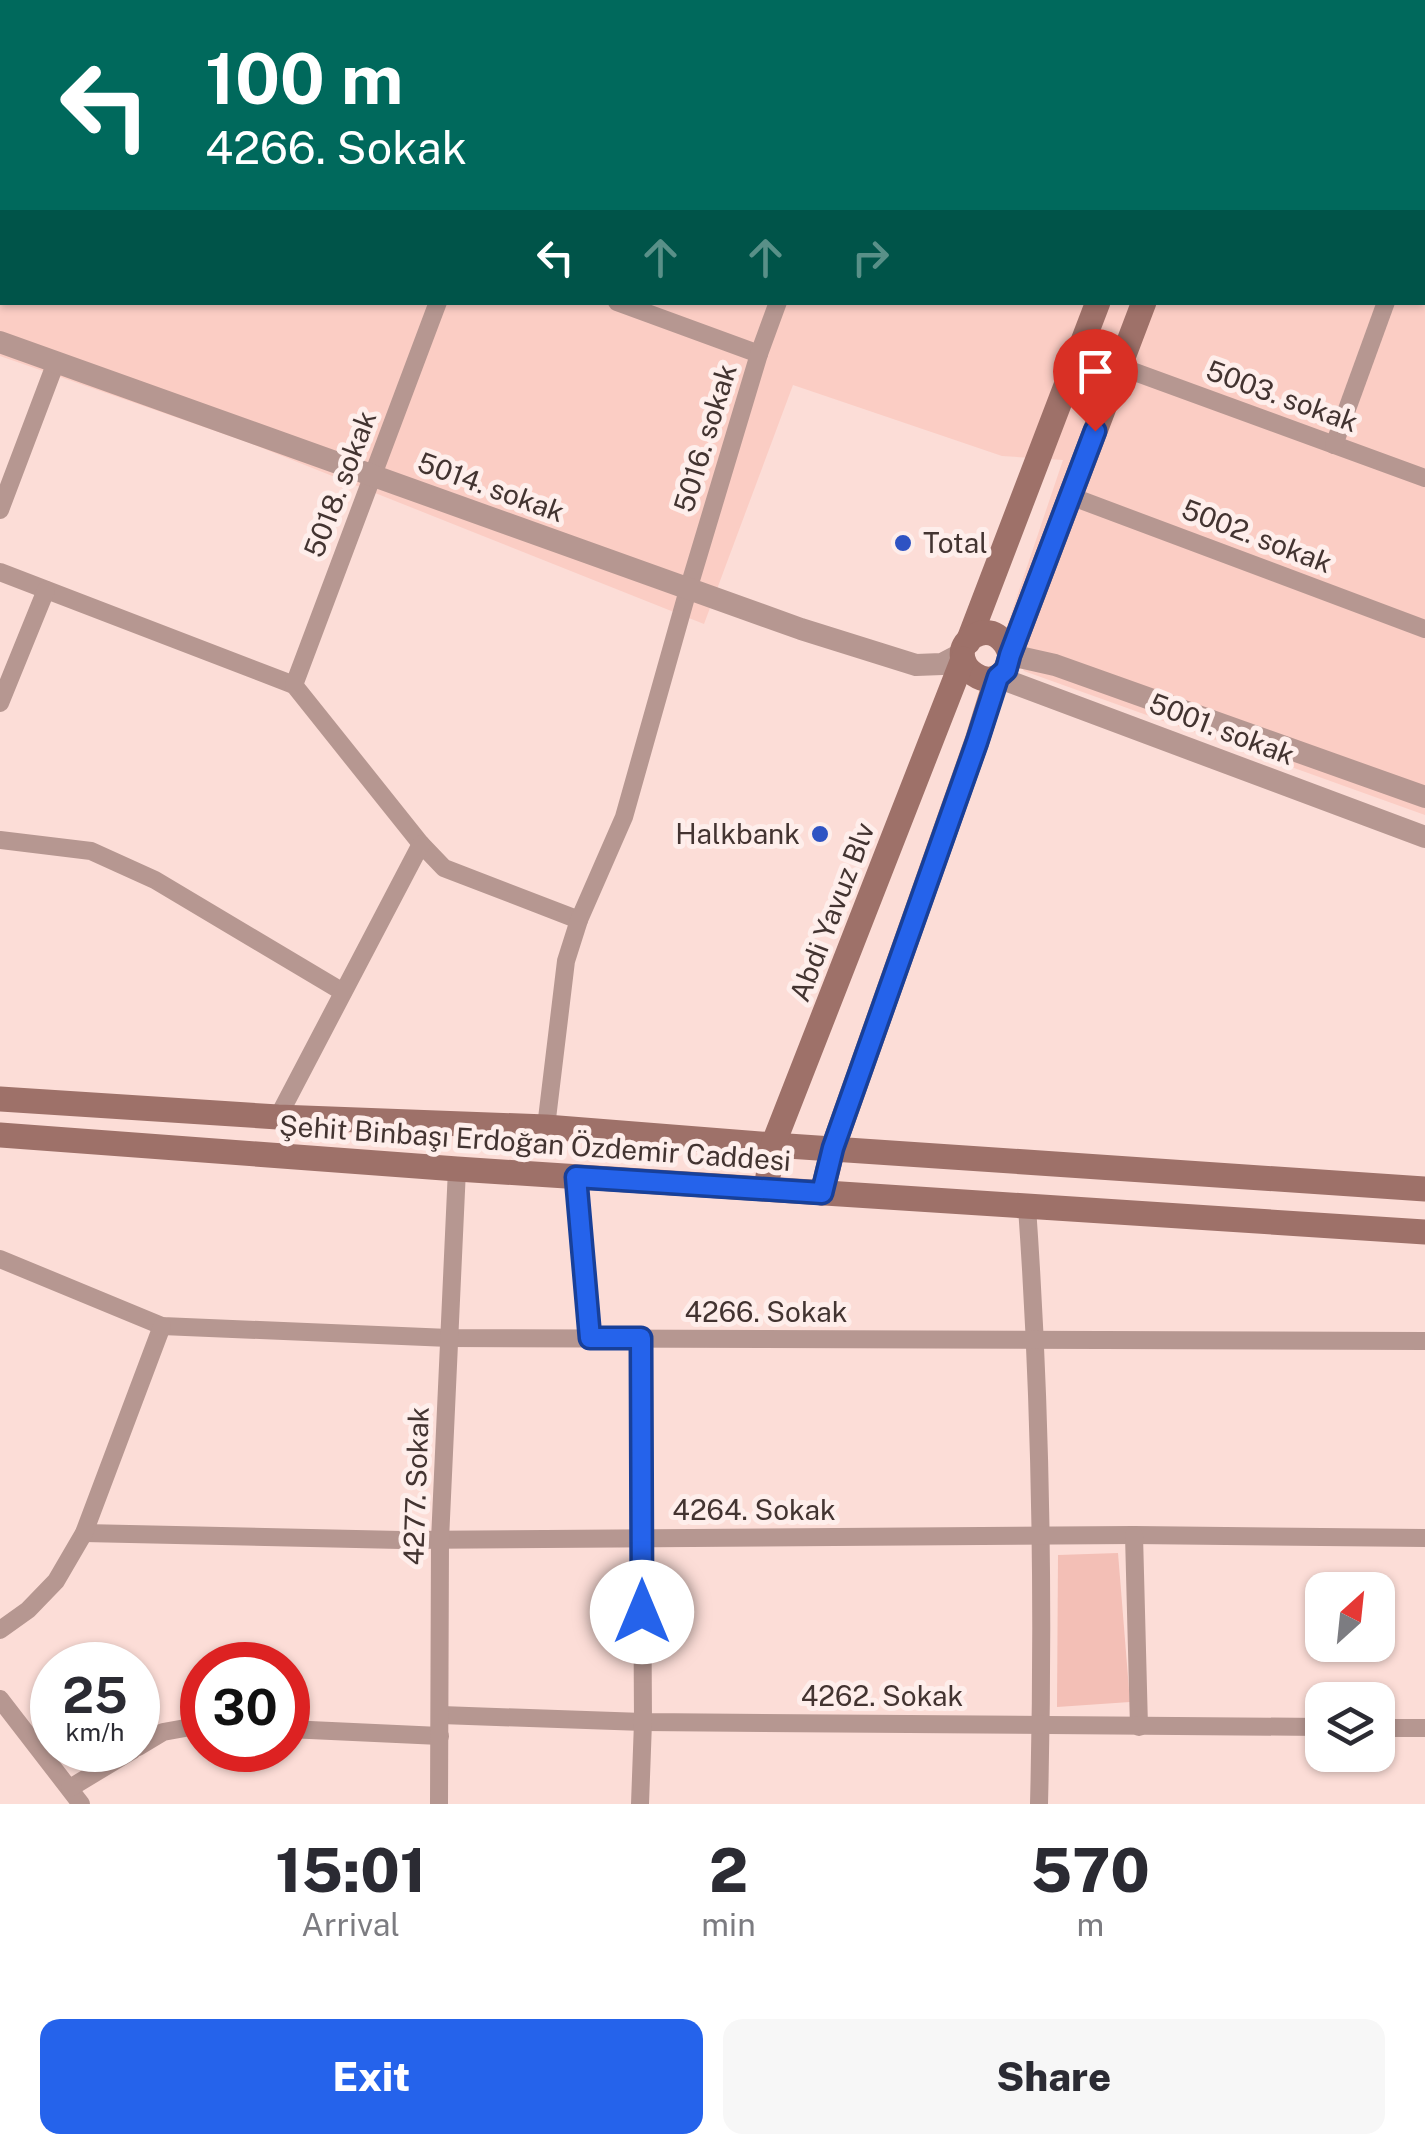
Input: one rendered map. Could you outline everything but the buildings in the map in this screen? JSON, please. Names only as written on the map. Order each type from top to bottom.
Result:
[{"type":"main road","name":"Abdi Yavuz Blv","points":[[766,1190],[774,1146],[1097,305]]},
{"type":"main road","points":[[822,1193],[833,1148],[1004,666],[1143,305]]},
{"type":"main road","points":[[990,633],[1006,643],[1004,666],[992,679],[979,678],[968,671],[965,652],[978,634],[990,633]]},
{"type":"main road","name":"Şehit Binbaşı Erdoğan Özdemir Caddesi","points":[[0,1098],[278,1117],[546,1127],[1425,1189]]},
{"type":"main road","name":"Şehit Binbaşı Erdoğan Özdemir Caddesi","points":[[0,1135],[1425,1232]]},
{"type":"street","name":"5018. sokak","points":[[294,685],[437,305]]},
{"type":"street","points":[[625,305],[759,354]]},
{"type":"street","name":"5016. sokak","points":[[546,1127],[566,961],[624,817],[688,590],[777,305]]},
{"type":"street","points":[[1334,445],[1385,305]]},
{"type":"street","name":"5014. sokak","points":[[0,342],[801,629],[916,665],[942,664],[965,652]]},
{"type":"street","name":"5003. sokak","points":[[1080,352],[1425,478]]},
{"type":"street","points":[[0,510],[56,362]]},
{"type":"street","name":"5002. sokak","points":[[1070,496],[1425,628]]},
{"type":"street","points":[[0,572],[294,685],[444,868],[580,920]]},
{"type":"street","points":[[0,703],[46,590]]},
{"type":"street","name":"5001. sokak","points":[[1004,666],[1055,665],[1425,797]]},
{"type":"street","name":"5001. sokak","points":[[1004,666],[1425,838]]},
{"type":"street","points":[[0,840],[91,851],[155,880],[343,992]]},
{"type":"street","points":[[278,1117],[421,844]]},
{"type":"street","name":"4277. Sokak","points":[[439,1804],[440,1540],[457,1169]]},
{"type":"street","points":[[576,1177],[590,1338]]},
{"type":"street","points":[[1027,1207],[1037,1340],[1042,1536],[1039,1804]]},
{"type":"street","name":"4266. Sokak","points":[[0,1259],[162,1326],[448,1338],[1425,1342]]},
{"type":"street","points":[[0,1630],[28,1610],[56,1581],[84,1532],[162,1326]]},
{"type":"street","points":[[640,1804],[641,1338]]},
{"type":"street","name":"4264. Sokak","points":[[84,1532],[440,1540],[1134,1534],[1425,1538]]},
{"type":"street","points":[[1134,1534],[1139,1727]]},
{"type":"street","points":[[0,1700],[81,1804]]},
{"type":"street","name":"4262. Sokak","points":[[440,1715],[642,1722],[1305,1728]]},
{"type":"street","points":[[1395,1728],[1425,1728]]},
{"type":"street","points":[[310,1730],[440,1736]]},
{"type":"street","points":[[70,1788],[97,1772]]},
{"type":"shaded area","points":[[0,305],[1425,305],[1425,815],[1024,671],[1005,632],[1063,460],[1002,456],[793,385],[704,624],[247,442],[0,356]]},
{"type":"shaded area","points":[[1118,1553],[1130,1702],[1057,1707],[1058,1555]]},
{"type":"place","name":"Total","points":[[903,543]]},
{"type":"place","name":"Halkbank","points":[[820,834]]},
{"type":"route","points":[[642,1612],[641,1338],[590,1338],[576,1177],[822,1193],[833,1148],[998,677],[1008,666],[1095,431]]}]
